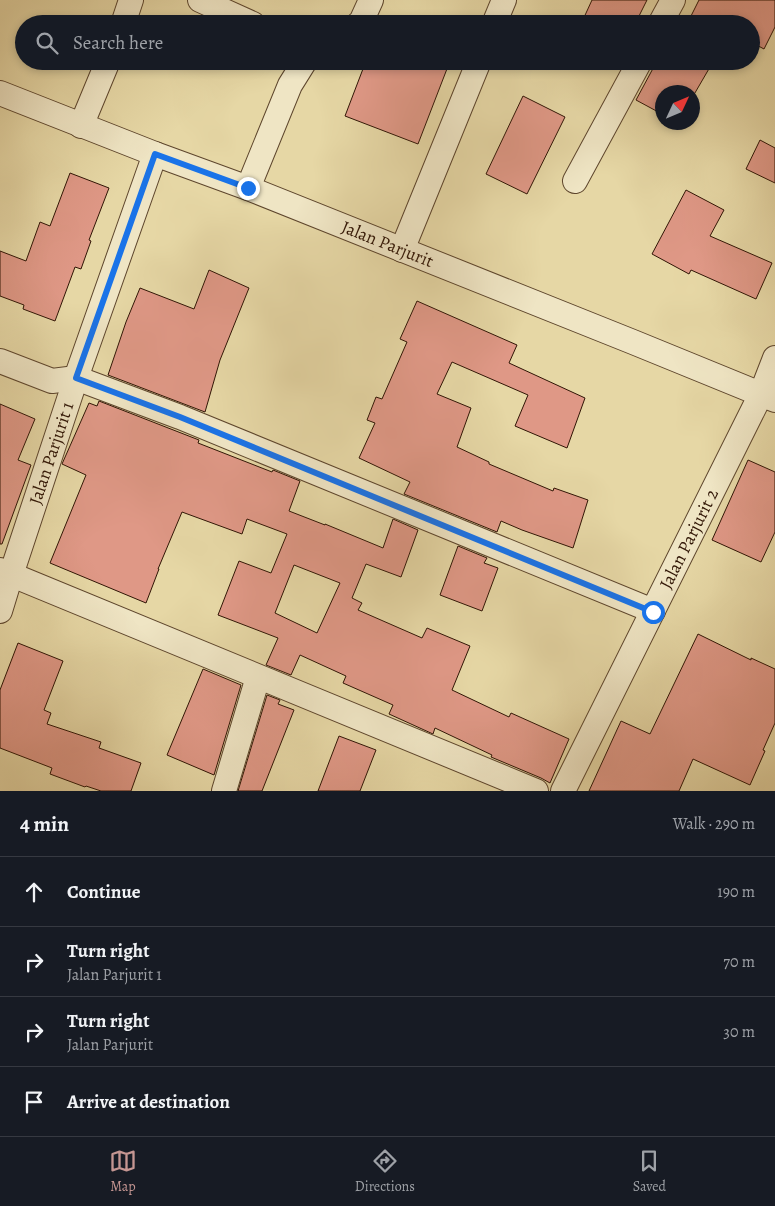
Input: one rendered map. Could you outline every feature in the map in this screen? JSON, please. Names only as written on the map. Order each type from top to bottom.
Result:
[{"type":"street","points":[[126,15],[131,0]]},
{"type":"street","points":[[200,0],[233,15]]},
{"type":"street","points":[[364,15],[371,0]]},
{"type":"street","points":[[498,15],[504,0]]},
{"type":"street","points":[[665,15],[673,0]]},
{"type":"street","points":[[81,126],[104,70]]},
{"type":"street","points":[[248,188],[290,85],[299,70]]},
{"type":"street","points":[[402,250],[475,70]]},
{"type":"street","points":[[575,181],[635,70]]},
{"type":"street","name":"Jalan Parjurit","points":[[0,94],[248,188],[768,397]]},
{"type":"street","name":"Jalan Parjurit 1","points":[[0,611],[5,573],[155,154]]},
{"type":"street","name":"Jalan Parjurit 2","points":[[563,791],[653,612],[768,397],[775,358]]},
{"type":"street","points":[[0,361],[52,381],[76,378],[190,421],[653,612]]},
{"type":"street","points":[[5,573],[536,791]]},
{"type":"street","points":[[224,791],[258,677]]},
{"type":"building","points":[[592,0],[647,0],[640,15],[585,15]]},
{"type":"building","points":[[699,0],[775,0],[775,27],[764,49],[760,47],[760,15],[692,15]]},
{"type":"building","points":[[363,70],[447,70],[418,144],[345,116]]},
{"type":"building","points":[[652,70],[708,70],[700,85],[655,85],[655,110],[636,100]]},
{"type":"building","points":[[523,96],[565,117],[527,194],[486,174]]},
{"type":"building","points":[[760,140],[775,148],[775,183],[746,169]]},
{"type":"building","points":[[70,173],[109,188],[89,240],[91,241],[81,269],[75,267],[55,321],[23,309],[24,305],[0,296],[0,251],[26,261],[40,222],[50,226]]},
{"type":"building","points":[[686,190],[724,210],[710,236],[772,263],[756,299],[691,270],[689,274],[652,254]]},
{"type":"building","points":[[209,270],[249,288],[220,360],[205,412],[108,375],[140,288],[194,309]]},
{"type":"building","points":[[417,301],[517,345],[509,363],[585,398],[567,448],[515,426],[528,395],[452,362],[437,394],[471,408],[457,447],[489,462],[489,464],[553,491],[554,488],[588,500],[573,548],[501,521],[497,532],[404,494],[410,482],[359,458],[375,423],[367,420],[376,397],[382,399],[407,342],[400,339]]},
{"type":"building","points":[[99,401],[199,440],[198,443],[300,481],[289,511],[383,548],[393,519],[418,530],[401,577],[366,564],[352,598],[362,603],[358,610],[422,638],[427,628],[470,646],[452,690],[509,717],[511,713],[569,739],[550,783],[491,757],[492,755],[435,728],[433,734],[389,714],[393,705],[343,683],[346,676],[300,655],[291,675],[266,665],[278,638],[218,615],[239,561],[271,573],[287,534],[247,519],[242,534],[182,512],[146,603],[50,563],[86,475],[62,464],[89,403],[97,406]],"holes":[[[294,565],[340,583],[317,633],[275,613]]]},
{"type":"building","points":[[0,404],[35,419],[18,460],[31,465],[2,544],[0,544]]},
{"type":"building","points":[[748,460],[775,472],[775,532],[761,562],[712,540]]},
{"type":"building","points":[[458,546],[487,558],[484,563],[498,568],[482,611],[440,595]]},
{"type":"building","points":[[698,634],[751,660],[751,658],[775,669],[775,723],[750,785],[693,759],[679,791],[589,791],[621,721],[650,734]]},
{"type":"building","points":[[18,643],[63,661],[44,710],[51,713],[47,724],[101,742],[99,748],[141,763],[131,791],[101,791],[85,787],[50,774],[52,768],[0,748],[0,690]]},
{"type":"building","points":[[203,669],[241,685],[214,775],[167,755]]},
{"type":"building","points":[[267,695],[280,700],[278,704],[294,710],[262,791],[238,791]]},
{"type":"building","points":[[339,736],[376,750],[360,791],[318,791]]},
{"type":"route","points":[[248,188],[155,154],[76,378],[180,417],[653,612]]}]
